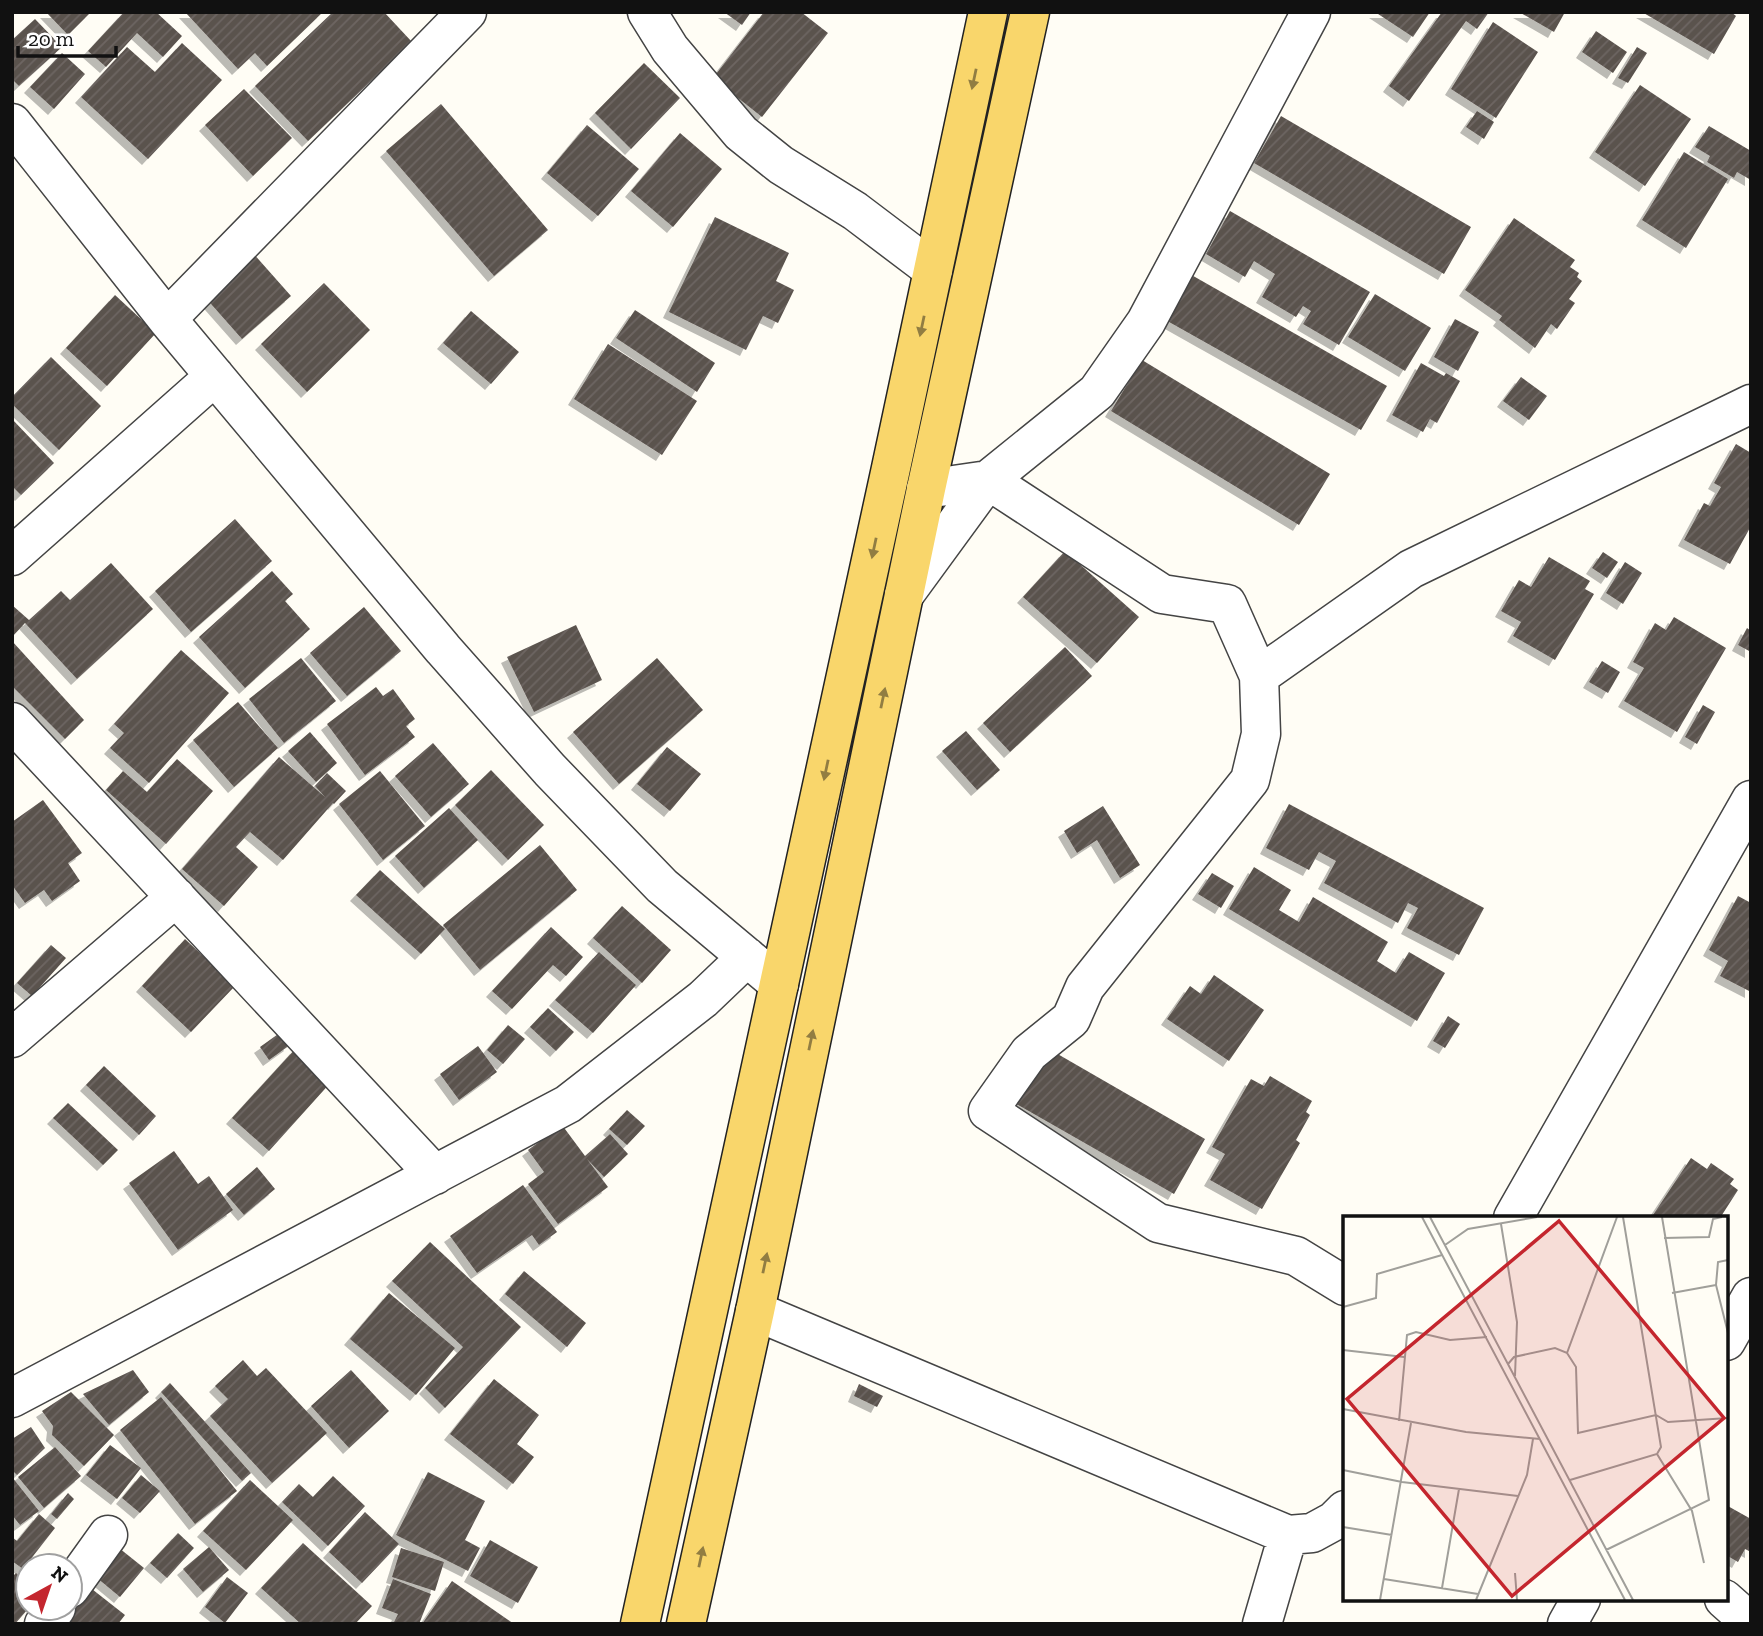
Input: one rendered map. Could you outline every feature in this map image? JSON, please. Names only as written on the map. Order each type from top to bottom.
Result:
[{"type":"main road","points":[[640,1624],[988,12]]},
{"type":"main road","points":[[686,1624],[755,1311],[926,489],[1030,12]]},
{"type":"street","points":[[647,12],[670,49],[741,134],[782,165],[855,211],[933,270]]},
{"type":"street","points":[[904,595],[988,480],[1097,392],[1146,322],[1311,12]]},
{"type":"street","points":[[167,319],[450,18]]},
{"type":"street","points":[[12,123],[167,319],[443,649],[550,770],[662,886],[779,984]]},
{"type":"street","points":[[12,556],[215,376]]},
{"type":"street","points":[[1259,676],[1411,569],[1751,404]]},
{"type":"street","points":[[926,489],[988,480],[1162,594],[1227,604],[1259,676],[1261,734],[1250,780],[1085,988],[1071,1019],[1029,1053],[988,1111],[1158,1223],[1296,1256],[1343,1285]]},
{"type":"street","points":[[12,722],[435,1175]]},
{"type":"street","points":[[1514,1216],[1751,800]]},
{"type":"street","points":[[12,1038],[176,897]]},
{"type":"street","points":[[12,1398],[568,1104],[703,999],[747,957]]},
{"type":"street","points":[[1728,1337],[1751,1297]]},
{"type":"street","points":[[755,1311],[1288,1535],[1312,1533],[1334,1521],[1343,1512]]},
{"type":"street","points":[[84,1568],[108,1535]]},
{"type":"street","points":[[1262,1624],[1288,1535]]},
{"type":"street","points":[[1567,1624],[1580,1601]]},
{"type":"street","points":[[1726,1601],[1751,1623]]},
{"type":"building","points":[[46,12],[91,12],[68,35]]},
{"type":"building","points":[[124,12],[156,12],[182,36],[163,57],[137,33],[106,67],[88,51]]},
{"type":"building","points":[[185,12],[323,12],[267,66],[255,53],[238,69]]},
{"type":"building","points":[[333,12],[384,12],[412,42],[308,141],[255,86]]},
{"type":"building","points":[[724,12],[751,12],[742,25]]},
{"type":"building","points":[[764,12],[801,12],[828,33],[762,117],[713,78]]},
{"type":"building","points":[[1375,12],[1430,12],[1413,37]]},
{"type":"building","points":[[1442,12],[1489,12],[1477,29],[1466,21],[1409,101],[1389,86]]},
{"type":"building","points":[[1519,12],[1565,12],[1554,32]]},
{"type":"building","points":[[1642,12],[1731,12],[1736,16],[1714,54]]},
{"type":"building","points":[[35,19],[62,47],[19,86],[12,79],[12,40]]},
{"type":"building","points":[[1493,22],[1538,52],[1496,118],[1451,89]]},
{"type":"building","points":[[1596,31],[1627,52],[1613,73],[1582,52]]},
{"type":"building","points":[[182,43],[222,80],[148,159],[81,97],[127,47],[155,72]]},
{"type":"building","points":[[1637,47],[1647,53],[1628,83],[1618,78]]},
{"type":"building","points":[[62,53],[85,74],[54,109],[30,87]]},
{"type":"building","points":[[644,63],[680,98],[631,149],[595,113]]},
{"type":"building","points":[[1640,85],[1691,119],[1645,186],[1595,152]]},
{"type":"building","points":[[244,89],[292,138],[253,176],[205,125]]},
{"type":"building","points":[[441,104],[548,230],[494,276],[386,151]]},
{"type":"building","points":[[1477,111],[1494,122],[1484,139],[1466,127]]},
{"type":"building","points":[[1281,116],[1471,227],[1444,274],[1254,163]]},
{"type":"building","points":[[587,125],[639,169],[598,216],[547,173]]},
{"type":"building","points":[[1709,126],[1751,151],[1751,180],[1737,172],[1734,178],[1707,162],[1710,156],[1695,147]]},
{"type":"building","points":[[680,133],[722,169],[673,227],[631,191]]},
{"type":"building","points":[[1684,152],[1728,179],[1686,248],[1642,220]]},
{"type":"building","points":[[1230,211],[1370,292],[1339,345],[1303,324],[1311,311],[1303,306],[1296,317],[1262,297],[1275,274],[1254,261],[1245,277],[1206,254]]},
{"type":"building","points":[[715,217],[789,253],[776,281],[794,290],[778,323],[763,316],[746,350],[669,312]]},
{"type":"building","points":[[1514,218],[1575,260],[1570,267],[1579,273],[1577,277],[1582,281],[1569,299],[1575,303],[1557,329],[1551,324],[1535,348],[1499,320],[1502,316],[1465,290]]},
{"type":"building","points":[[253,253],[291,296],[242,339],[204,296]]},
{"type":"building","points":[[1188,273],[1387,386],[1361,430],[1162,318]]},
{"type":"building","points":[[324,283],[370,330],[307,392],[261,344]]},
{"type":"building","points":[[1375,294],[1431,328],[1405,371],[1348,337]]},
{"type":"building","points":[[115,295],[156,333],[107,386],[66,348]]},
{"type":"building","points":[[635,310],[715,363],[697,392],[616,338]]},
{"type":"building","points":[[471,311],[519,352],[491,384],[443,343]]},
{"type":"building","points":[[1455,319],[1479,332],[1458,371],[1434,357]]},
{"type":"building","points":[[608,344],[697,401],[662,455],[574,399]]},
{"type":"building","points":[[51,357],[101,406],[59,450],[12,404],[12,397]]},
{"type":"building","points":[[1142,360],[1330,474],[1299,525],[1111,411]]},
{"type":"building","points":[[1421,363],[1444,376],[1446,373],[1460,381],[1437,423],[1430,419],[1423,432],[1392,415]]},
{"type":"building","points":[[1521,377],[1547,396],[1529,420],[1503,401]]},
{"type":"building","points":[[12,419],[54,463],[21,495],[12,486]]},
{"type":"building","points":[[1736,444],[1751,453],[1751,526],[1730,564],[1684,540],[1704,503],[1710,506],[1721,487],[1714,483]]},
{"type":"building","points":[[235,519],[272,561],[191,632],[155,591]]},
{"type":"building","points":[[1065,551],[1139,617],[1097,663],[1023,597]]},
{"type":"building","points":[[1603,552],[1618,562],[1607,578],[1592,568]]},
{"type":"building","points":[[1549,557],[1590,581],[1585,589],[1594,594],[1555,660],[1513,636],[1521,622],[1501,611],[1519,580],[1531,587]]},
{"type":"building","points":[[1625,562],[1642,573],[1623,604],[1606,593]]},
{"type":"building","points":[[111,563],[153,609],[77,679],[25,623],[12,637],[12,605],[29,620],[61,591],[70,600]]},
{"type":"building","points":[[272,571],[293,594],[285,601],[310,629],[245,688],[199,637]]},
{"type":"building","points":[[364,607],[401,651],[347,696],[310,653]]},
{"type":"building","points":[[1674,617],[1726,648],[1677,732],[1624,701],[1644,668],[1633,662],[1655,623],[1666,630]]},
{"type":"building","points":[[576,625],[602,680],[534,712],[507,657]]},
{"type":"building","points":[[1747,628],[1751,631],[1751,652],[1738,645]]},
{"type":"building","points":[[12,641],[84,720],[65,739],[12,686]]},
{"type":"building","points":[[1065,647],[1092,676],[1010,752],[983,723]]},
{"type":"building","points":[[181,650],[229,693],[149,783],[110,748],[124,733],[114,724]]},
{"type":"building","points":[[301,658],[336,701],[284,743],[249,699]]},
{"type":"building","points":[[657,658],[703,710],[619,784],[573,732]]},
{"type":"building","points":[[1602,661],[1620,672],[1608,693],[1589,682]]},
{"type":"building","points":[[376,687],[383,696],[393,689],[415,719],[406,726],[415,737],[365,775],[327,724]]},
{"type":"building","points":[[238,702],[278,748],[234,787],[193,740]]},
{"type":"building","points":[[1703,705],[1715,712],[1697,744],[1685,737]]},
{"type":"building","points":[[966,731],[1000,770],[977,790],[942,751]]},
{"type":"building","points":[[310,732],[337,763],[316,782],[288,751]]},
{"type":"building","points":[[433,743],[469,784],[431,817],[395,776]]},
{"type":"building","points":[[667,747],[701,774],[670,811],[637,784]]},
{"type":"building","points":[[279,757],[325,797],[315,786],[327,773],[346,791],[283,860],[250,832],[236,847],[258,867],[224,906],[182,869]]},
{"type":"building","points":[[177,759],[213,791],[166,844],[106,790],[123,771],[147,792]]},
{"type":"building","points":[[491,770],[544,825],[508,860],[455,805]]},
{"type":"building","points":[[380,771],[425,826],[383,860],[339,804]]},
{"type":"building","points":[[43,800],[82,853],[68,863],[80,881],[52,901],[44,890],[25,903],[12,885],[12,822]]},
{"type":"building","points":[[1289,804],[1484,908],[1459,955],[1407,928],[1418,908],[1408,903],[1398,923],[1324,883],[1336,861],[1319,852],[1309,870],[1266,848]]},
{"type":"building","points":[[1103,806],[1140,865],[1120,878],[1097,840],[1077,853],[1064,831]]},
{"type":"building","points":[[449,808],[478,840],[424,888],[395,856]]},
{"type":"building","points":[[540,845],[577,890],[480,970],[443,925]]},
{"type":"building","points":[[1254,867],[1291,890],[1279,910],[1299,922],[1313,897],[1388,942],[1377,961],[1396,973],[1409,952],[1445,973],[1417,1021],[1229,909]]},
{"type":"building","points":[[380,870],[445,929],[421,954],[356,895]]},
{"type":"building","points":[[1212,873],[1234,886],[1221,908],[1198,894]]},
{"type":"building","points":[[1738,896],[1751,903],[1751,992],[1720,976],[1728,961],[1709,950]]},
{"type":"building","points":[[622,906],[671,950],[642,983],[593,938]]},
{"type":"building","points":[[551,927],[583,957],[566,976],[553,965],[512,1009],[492,991]]},
{"type":"building","points":[[185,939],[235,986],[191,1032],[142,986]]},
{"type":"building","points":[[51,945],[66,958],[32,996],[17,983]]},
{"type":"building","points":[[599,952],[636,985],[593,1033],[555,1000]]},
{"type":"building","points":[[1214,975],[1264,1010],[1229,1061],[1167,1019],[1190,986],[1201,994]]},
{"type":"building","points":[[548,1008],[574,1032],[556,1051],[530,1027]]},
{"type":"building","points":[[1448,1016],[1460,1024],[1445,1048],[1433,1041]]},
{"type":"building","points":[[508,1025],[525,1039],[503,1064],[487,1050]]},
{"type":"building","points":[[281,1032],[290,1045],[269,1060],[260,1047]]},
{"type":"building","points":[[1042,1045],[1205,1139],[1174,1194],[1011,1101]]},
{"type":"building","points":[[478,1046],[497,1072],[459,1100],[440,1074]]},
{"type":"building","points":[[296,1048],[332,1081],[269,1151],[232,1118]]},
{"type":"building","points":[[104,1066],[156,1116],[139,1135],[86,1085]]},
{"type":"building","points":[[1270,1076],[1312,1101],[1306,1112],[1310,1115],[1296,1140],[1300,1143],[1262,1209],[1210,1180],[1225,1154],[1212,1147],[1251,1079],[1264,1086]]},
{"type":"building","points":[[68,1103],[118,1150],[103,1165],[53,1118]]},
{"type":"building","points":[[627,1110],[645,1126],[627,1145],[609,1129]]},
{"type":"building","points":[[562,1125],[585,1156],[610,1134],[628,1154],[604,1177],[587,1159],[608,1187],[558,1224],[528,1184],[544,1172],[528,1150]]},
{"type":"building","points":[[174,1151],[198,1184],[209,1176],[233,1210],[178,1250],[129,1183]]},
{"type":"building","points":[[1691,1158],[1707,1169],[1711,1163],[1734,1179],[1730,1184],[1738,1190],[1721,1216],[1652,1216]]},
{"type":"building","points":[[257,1167],[275,1189],[244,1215],[226,1194]]},
{"type":"building","points":[[523,1185],[557,1232],[539,1245],[532,1235],[477,1273],[450,1236]]},
{"type":"building","points":[[430,1242],[521,1327],[445,1408],[425,1388],[463,1347],[392,1281]]},
{"type":"building","points":[[524,1271],[586,1323],[567,1347],[505,1294]]},
{"type":"building","points":[[389,1293],[455,1348],[416,1395],[350,1339]]},
{"type":"building","points":[[243,1360],[257,1376],[266,1368],[327,1433],[272,1483],[210,1416],[228,1399],[215,1386]]},
{"type":"building","points":[[133,1370],[149,1392],[109,1425],[83,1394]]},
{"type":"building","points":[[351,1370],[389,1411],[349,1448],[311,1406]]},
{"type":"building","points":[[494,1379],[539,1415],[517,1444],[534,1457],[513,1484],[450,1434]]},
{"type":"building","points":[[170,1383],[251,1473],[242,1481],[161,1392]]},
{"type":"building","points":[[859,1384],[883,1396],[877,1407],[854,1396]]},
{"type":"building","points":[[71,1392],[114,1435],[84,1466],[52,1435],[53,1426],[42,1411]]},
{"type":"building","points":[[161,1397],[237,1491],[195,1524],[120,1430]]},
{"type":"building","points":[[31,1427],[45,1448],[17,1475],[12,1470],[12,1439]]},
{"type":"building","points":[[110,1445],[141,1468],[117,1499],[86,1475]]},
{"type":"building","points":[[55,1447],[81,1476],[44,1508],[18,1477]]},
{"type":"building","points":[[428,1472],[485,1501],[465,1540],[480,1548],[468,1571],[396,1535]]},
{"type":"building","points":[[141,1475],[160,1491],[140,1513],[122,1498]]},
{"type":"building","points":[[333,1476],[365,1506],[328,1546],[282,1502],[299,1484],[313,1497]]},
{"type":"building","points":[[12,1477],[39,1511],[20,1525],[12,1515]]},
{"type":"building","points":[[250,1480],[293,1520],[246,1570],[203,1531]]},
{"type":"building","points":[[68,1493],[74,1499],[57,1519],[51,1514]]},
{"type":"building","points":[[1728,1506],[1751,1519],[1751,1552],[1745,1549],[1738,1562],[1728,1556]]},
{"type":"building","points":[[365,1512],[399,1544],[362,1583],[329,1552]]},
{"type":"building","points":[[39,1514],[55,1528],[36,1552],[14,1552],[14,1562],[12,1537],[17,1541]]},
{"type":"building","points":[[178,1533],[194,1548],[167,1578],[150,1563]]},
{"type":"building","points":[[490,1540],[538,1567],[518,1603],[470,1576]]},
{"type":"building","points":[[303,1543],[372,1606],[355,1624],[301,1624],[261,1588]]},
{"type":"building","points":[[209,1547],[229,1570],[203,1592],[183,1569]]},
{"type":"building","points":[[119,1548],[144,1568],[120,1597],[96,1577]]},
{"type":"building","points":[[401,1548],[444,1562],[435,1591],[392,1577]]},
{"type":"building","points":[[14,1575],[15,1624],[12,1624]]},
{"type":"building","points":[[227,1577],[248,1593],[225,1623],[205,1607]]},
{"type":"building","points":[[393,1579],[431,1594],[419,1624],[398,1624],[394,1622],[398,1614],[382,1608]]},
{"type":"building","points":[[452,1581],[514,1624],[422,1624]]},
{"type":"building","points":[[84,1583],[125,1615],[118,1624],[50,1624],[84,1622]]}]
